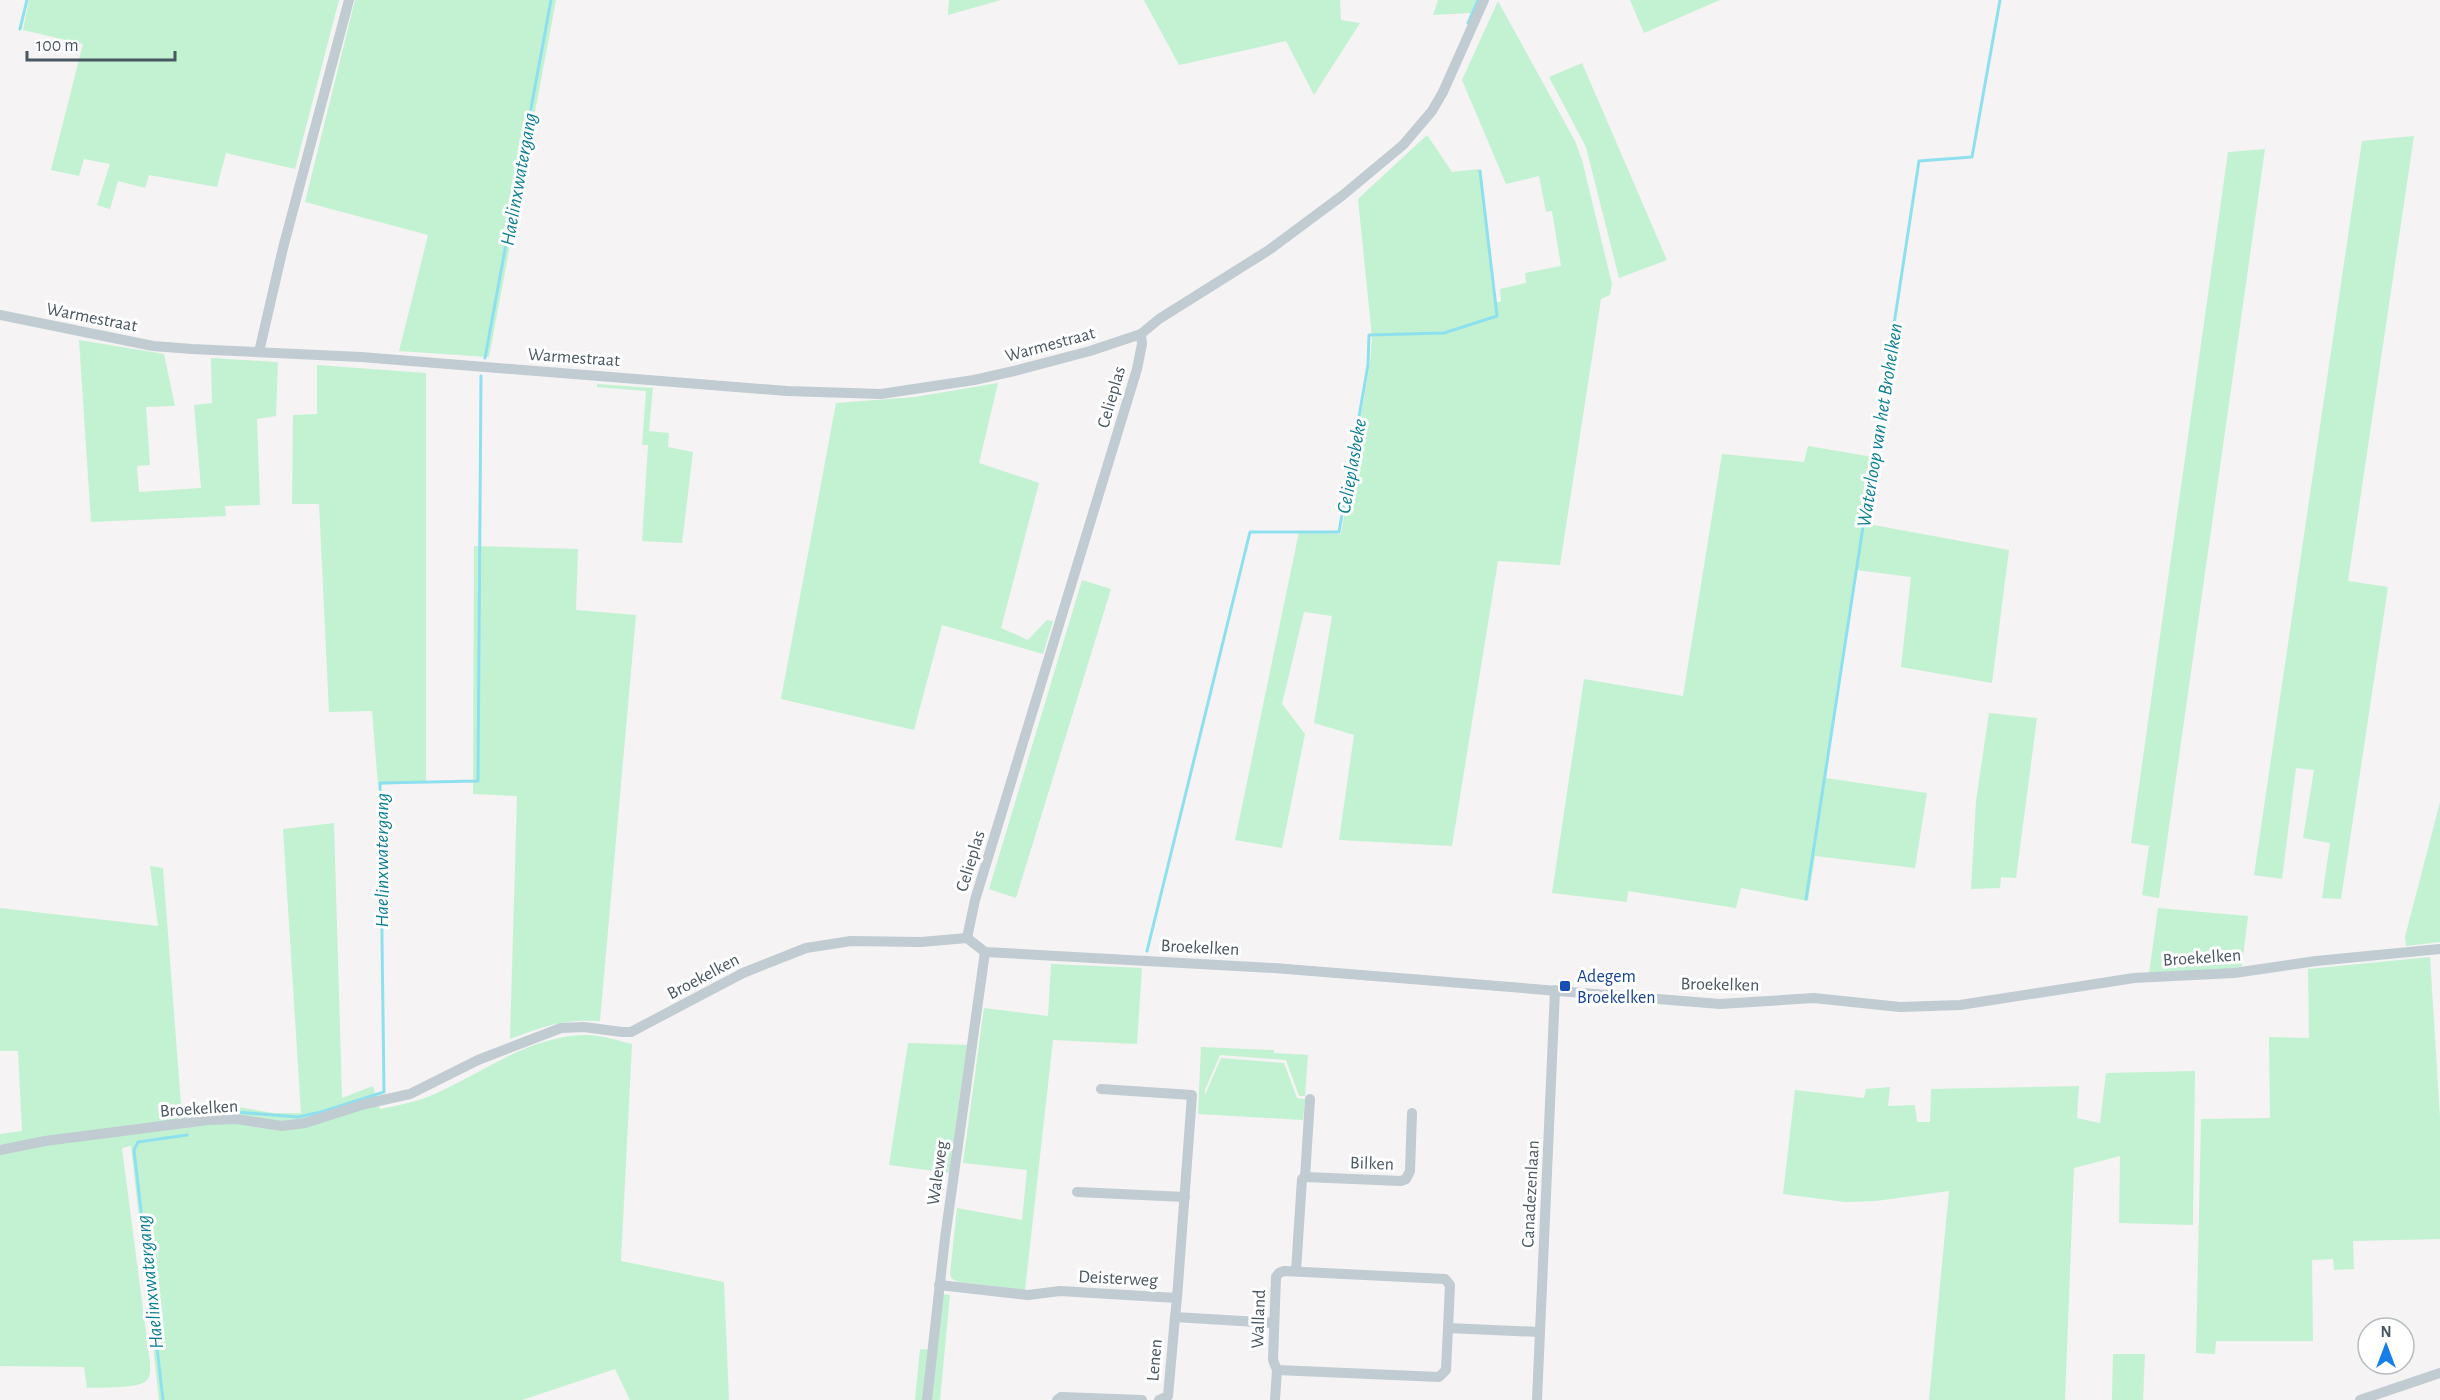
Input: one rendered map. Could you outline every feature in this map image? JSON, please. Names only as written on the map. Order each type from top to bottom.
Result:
[{"type":"street","points":[[259,352],[283,248],[350,0]]},
{"type":"street","points":[[1141,334],[1159,319],[1269,250],[1343,195],[1403,145],[1432,111],[1443,92],[1485,0]]},
{"type":"street","name":"Warmestraat","points":[[0,315],[153,346],[361,357],[777,390],[881,394],[974,380],[1014,371],[1090,351],[1141,334]]},
{"type":"street","name":"Celieplas","points":[[967,938],[979,889],[1137,369],[1142,344],[1141,334]]},
{"type":"street","points":[[967,938],[985,952]]},
{"type":"street","name":"Broekelken","points":[[0,1150],[208,1120],[237,1119],[282,1126],[305,1123],[364,1104],[424,1089],[478,1060],[561,1028],[584,1027],[631,1032],[743,973],[806,948],[850,941],[921,942],[967,938]]},
{"type":"street","name":"Broekelken","points":[[985,952],[1274,968],[1720,1004],[1814,998],[1900,1007],[1932,1007],[2134,978],[2234,973],[2316,961],[2440,949]]},
{"type":"street","name":"Waleweg","points":[[927,1400],[939,1285],[985,952]]},
{"type":"street","name":"Canadezenlaan","points":[[1537,1400],[1555,990]]},
{"type":"street","points":[[1101,1089],[1192,1095],[1177,1298]]},
{"type":"street","points":[[1296,1271],[1300,1183],[1305,1177],[1310,1099]]},
{"type":"street","name":"Bilken","points":[[1305,1177],[1401,1181],[1406,1179],[1410,1172],[1412,1113]]},
{"type":"street","points":[[1077,1192],[1185,1197]]},
{"type":"street","name":"Walland","points":[[1284,1271],[1445,1280],[1450,1285],[1446,1370],[1439,1377],[1277,1370],[1273,1360],[1274,1323],[1276,1277],[1284,1271]]},
{"type":"street","name":"Deisterweg","points":[[939,1285],[1028,1295],[1060,1291],[1177,1298],[1174,1317]]},
{"type":"street","points":[[1174,1317],[1274,1323]]},
{"type":"street","name":"Lenen","points":[[1159,1400],[1168,1396],[1174,1317]]},
{"type":"street","points":[[1448,1328],[1540,1332]]},
{"type":"street","points":[[1275,1400],[1277,1370]]},
{"type":"street","points":[[2360,1400],[2440,1373]]},
{"type":"street","name":"Lenen","points":[[1057,1400],[1061,1397],[1142,1400]]},
{"type":"green space","points":[[29,0],[339,0],[295,169],[226,153],[217,187],[149,175],[145,188],[118,181],[110,209],[97,205],[110,164],[84,159],[79,176],[51,170],[83,44],[23,30]]},
{"type":"green space","points":[[355,0],[556,0],[489,357],[399,351],[428,235],[305,202]]},
{"type":"green space","points":[[949,0],[1001,0],[948,15]]},
{"type":"green space","points":[[1144,0],[1340,0],[1341,20],[1360,23],[1314,95],[1286,41],[1179,65]]},
{"type":"green space","points":[[1438,0],[1476,0],[1471,13],[1433,15]]},
{"type":"green space","points":[[1630,0],[1720,0],[1644,33]]},
{"type":"green space","points":[[1498,1],[1575,141],[1582,160],[1612,284],[1610,295],[1601,299],[1560,565],[1498,561],[1452,846],[1339,840],[1354,735],[1314,723],[1332,616],[1304,612],[1282,704],[1305,734],[1282,848],[1235,840],[1299,532],[1341,534],[1370,363],[1372,337],[1358,199],[1427,135],[1452,172],[1479,169],[1494,302],[1501,302],[1500,289],[1526,283],[1525,273],[1561,266],[1552,211],[1546,212],[1539,176],[1506,184],[1462,80]]},
{"type":"green space","points":[[1582,63],[1667,260],[1619,278],[1586,147],[1549,77]]},
{"type":"green space","points":[[2414,136],[2348,581],[2388,587],[2341,899],[2322,898],[2330,843],[2303,838],[2314,770],[2296,768],[2282,879],[2254,875],[2362,141]]},
{"type":"green space","points":[[2265,149],[2159,898],[2142,895],[2149,846],[2131,843],[2228,152]]},
{"type":"green space","points":[[79,340],[164,354],[175,406],[146,407],[150,465],[137,466],[139,492],[201,488],[194,405],[212,403],[211,358],[278,362],[276,416],[257,419],[260,505],[225,506],[226,516],[91,522]]},
{"type":"green space","points":[[317,365],[426,373],[426,782],[378,785],[372,711],[329,712],[319,504],[292,504],[293,415],[317,414]]},
{"type":"green space","points":[[998,383],[979,463],[1039,483],[1001,628],[1028,640],[1047,620],[1053,621],[1043,654],[942,625],[914,730],[781,699],[836,403],[915,397]]},
{"type":"green space","points":[[597,384],[653,388],[649,431],[669,433],[668,447],[693,452],[682,543],[642,541],[648,445],[642,445],[646,391],[597,387]]},
{"type":"green space","points":[[1808,446],[1873,457],[1863,523],[2009,550],[1992,683],[1901,667],[1911,577],[1856,570],[1826,778],[1927,793],[1915,868],[1815,856],[1808,901],[1741,888],[1736,908],[1628,891],[1627,902],[1552,893],[1584,679],[1683,696],[1722,454],[1804,462]]},
{"type":"green space","points":[[474,546],[578,549],[576,610],[636,615],[600,1021],[554,1024],[510,1039],[517,796],[473,794]]},
{"type":"green space","points":[[1082,580],[1111,589],[1016,898],[989,889]]},
{"type":"green space","points":[[1989,713],[2037,718],[2016,878],[2001,877],[2000,888],[1971,889],[1976,801]]},
{"type":"green space","points":[[2440,802],[2440,942],[2406,946],[2405,937]]},
{"type":"green space","points":[[334,823],[342,1098],[373,1086],[380,1109],[425,1098],[520,1051],[560,1038],[595,1035],[632,1044],[621,1261],[724,1282],[729,1400],[630,1400],[615,1369],[522,1400],[159,1400],[131,1146],[122,1148],[150,1363],[148,1379],[142,1384],[87,1388],[84,1367],[0,1366],[0,1134],[22,1131],[18,1051],[0,1051],[0,908],[158,926],[150,866],[163,868],[181,1105],[209,1102],[273,1113],[301,1113],[283,829]]},
{"type":"green space","points":[[2158,908],[2248,916],[2242,966],[2226,970],[2149,974]]},
{"type":"green space","points":[[2430,957],[2440,1118],[2440,1239],[2353,1241],[2354,1269],[2334,1270],[2333,1259],[2312,1260],[2313,1341],[2216,1341],[2215,1354],[2196,1353],[2201,1119],[2270,1118],[2269,1037],[2309,1038],[2308,969]]},
{"type":"green space","points":[[1051,964],[1142,968],[1137,1044],[1053,1040],[1025,1290],[959,1282],[952,1279],[950,1274],[957,1208],[1022,1220],[1027,1170],[963,1163],[984,1008],[1048,1016]]},
{"type":"green space","points":[[908,1043],[967,1045],[949,1173],[889,1165]]},
{"type":"green space","points":[[1201,1047],[1274,1050],[1274,1053],[1308,1055],[1305,1096],[1299,1096],[1286,1060],[1220,1055],[1205,1090],[1205,1095],[1221,1058],[1284,1063],[1297,1098],[1305,1099],[1303,1120],[1198,1114]]},
{"type":"green space","points":[[2195,1071],[2193,1225],[2119,1223],[2120,1156],[2074,1168],[2065,1400],[1929,1400],[1949,1191],[1876,1201],[1845,1202],[1783,1194],[1795,1090],[1864,1098],[1866,1089],[1890,1087],[1888,1106],[1915,1105],[1917,1122],[1930,1122],[1931,1089],[2079,1086],[2077,1118],[2100,1123],[2106,1073]]},
{"type":"green space","points":[[943,1294],[950,1295],[940,1400],[915,1400],[920,1349],[936,1350]]},
{"type":"green space","points":[[2113,1354],[2145,1354],[2143,1400],[2112,1400]]},
{"type":"waterway","points":[[20,29],[27,0]]},
{"type":"waterway","name":"Haelinxwatergang","points":[[485,358],[551,0]]},
{"type":"waterway","name":"Celieplasbeke","points":[[1468,23],[1478,0]]},
{"type":"waterway","name":"Waterloop van het Brohelken","points":[[1806,899],[1919,161],[1972,157],[2000,0]]},
{"type":"waterway","name":"Celieplasbeke","points":[[1147,951],[1250,532],[1339,532],[1368,365],[1369,335],[1444,333],[1497,316],[1480,171]]},
{"type":"waterway","name":"Haelinxwatergang","points":[[185,1114],[211,1110],[298,1117],[384,1092],[380,783],[478,781],[481,376]]},
{"type":"waterway","name":"Haelinxwatergang","points":[[163,1400],[134,1150],[138,1142],[187,1135]]},
{"type":"place","name":"Adegem Broekelken","points":[[1565,986]]}]
